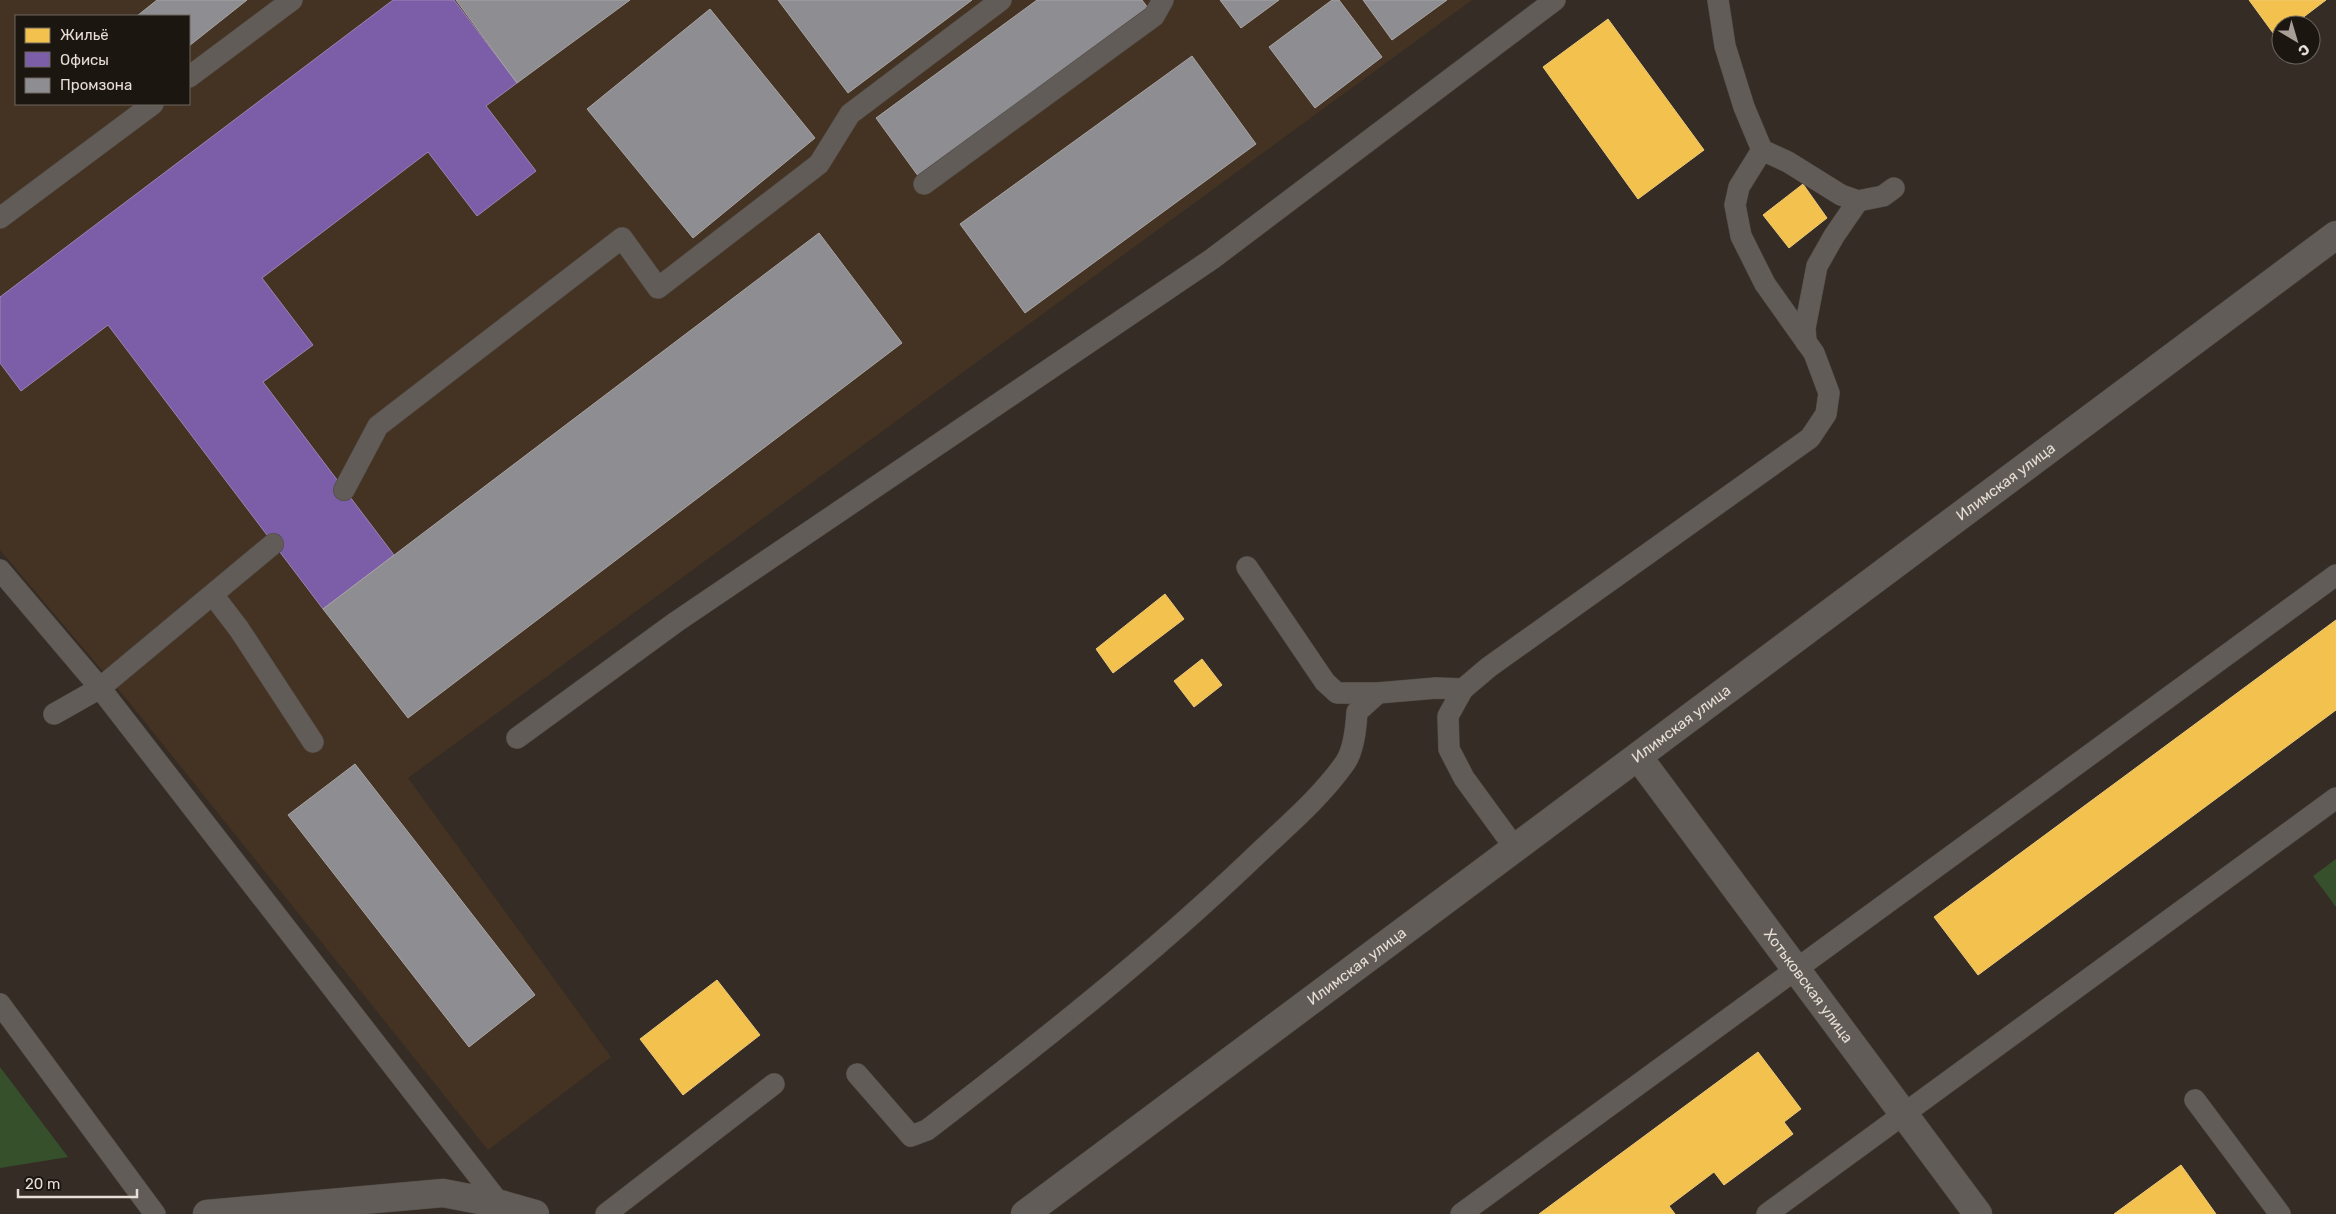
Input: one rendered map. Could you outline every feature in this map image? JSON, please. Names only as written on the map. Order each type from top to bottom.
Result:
[{"type":"street","name":"Илимская улица","points":[[1025,1214],[1515,848],[1639,758],[2336,235]]},
{"type":"street","name":"Хотьковская улица","points":[[1639,758],[1978,1214]]},
{"type":"street","points":[[207,1214],[443,1194],[500,1204],[535,1214]]},
{"type":"lane","points":[[190,76],[292,0]]},
{"type":"lane","points":[[344,490],[378,426],[622,238],[658,288],[819,164],[850,114],[1001,0]]},
{"type":"lane","points":[[924,184],[1154,16],[1163,0]]},
{"type":"lane","points":[[517,738],[676,622],[1212,259],[1555,0]]},
{"type":"lane","points":[[1718,0],[1725,46],[1744,107],[1762,150],[1788,162],[1840,195],[1858,202],[1883,196],[1894,188]]},
{"type":"lane","points":[[0,218],[152,105]]},
{"type":"lane","points":[[1515,848],[1464,778],[1449,749],[1448,716],[1463,690],[1497,661],[1810,438],[1826,414],[1830,393],[1814,353],[1765,284],[1741,236],[1735,205],[1739,187],[1762,150]]},
{"type":"lane","points":[[1806,342],[1805,328],[1817,266],[1834,236],[1858,202]]},
{"type":"lane","points":[[54,714],[100,688],[273,544]]},
{"type":"lane","points":[[1247,567],[1325,682],[1337,693],[1378,693],[1436,688],[1463,690]]},
{"type":"lane","points":[[0,570],[100,688],[500,1204]]},
{"type":"lane","points":[[1461,1214],[2336,574]]},
{"type":"lane","points":[[212,595],[239,629],[313,742]]},
{"type":"lane","points":[[857,1074],[911,1136],[927,1130],[1113,985],[1188,920],[1313,800],[1346,762],[1356,730],[1356,712],[1378,693]]},
{"type":"lane","points":[[1767,1214],[2336,798]]},
{"type":"lane","points":[[0,1004],[155,1214]]},
{"type":"lane","points":[[606,1214],[774,1084]]},
{"type":"lane","points":[[2195,1100],[2280,1214]]},
{"type":"shaded area","points":[[0,0],[1472,0],[408,778],[611,1057],[488,1150],[129,702],[0,550]]},
{"type":"green space","points":[[2336,859],[2336,907],[2313,876]]},
{"type":"green space","points":[[0,1067],[68,1157],[0,1168]]},
{"type":"building: Жильё","points":[[2249,0],[2326,0],[2306,15],[2271,15],[2271,30]]},
{"type":"building: Жильё","points":[[1608,19],[1704,150],[1638,199],[1543,67]]},
{"type":"building: Жильё","points":[[1803,184],[1827,218],[1789,248],[1763,215]]},
{"type":"building: Жильё","points":[[1165,594],[1184,619],[1113,673],[1096,649]]},
{"type":"building: Жильё","points":[[2336,620],[2336,710],[1978,975],[1934,917]]},
{"type":"building: Жильё","points":[[1202,659],[1222,685],[1194,707],[1174,681]]},
{"type":"building: Жильё","points":[[717,980],[760,1035],[683,1095],[640,1039]]},
{"type":"building: Жильё","points":[[1758,1052],[1801,1109],[1784,1122],[1793,1134],[1724,1185],[1714,1172],[1669,1206],[1675,1214],[1539,1214]]},
{"type":"building: Жильё","points":[[2181,1165],[2216,1214],[2114,1214]]},
{"type":"building: Офисы","points":[[393,0],[454,0],[517,83],[486,106],[536,171],[477,216],[428,152],[262,278],[313,345],[263,382],[394,555],[323,609],[108,325],[21,391],[0,363],[0,297]]},
{"type":"building: Промзона","points":[[157,0],[247,0],[190,45],[190,15],[138,15]]},
{"type":"building: Промзона","points":[[456,0],[630,0],[517,83]]},
{"type":"building: Промзона","points":[[778,0],[972,0],[848,93]]},
{"type":"building: Промзона","points":[[1037,0],[1142,0],[1154,16],[924,184],[876,118]]},
{"type":"building: Промзона","points":[[1220,0],[1279,0],[1241,28]]},
{"type":"building: Промзона","points":[[1332,0],[1339,0],[1382,57],[1315,108],[1269,47]]},
{"type":"building: Промзона","points":[[1363,0],[1447,0],[1392,40]]},
{"type":"building: Промзона","points":[[710,9],[815,138],[693,238],[587,109]]},
{"type":"building: Промзона","points":[[1192,56],[1256,144],[1025,313],[960,224]]},
{"type":"building: Промзона","points":[[819,233],[902,343],[408,718],[323,609]]},
{"type":"building: Промзона","points":[[355,764],[535,995],[469,1047],[288,815]]}]
